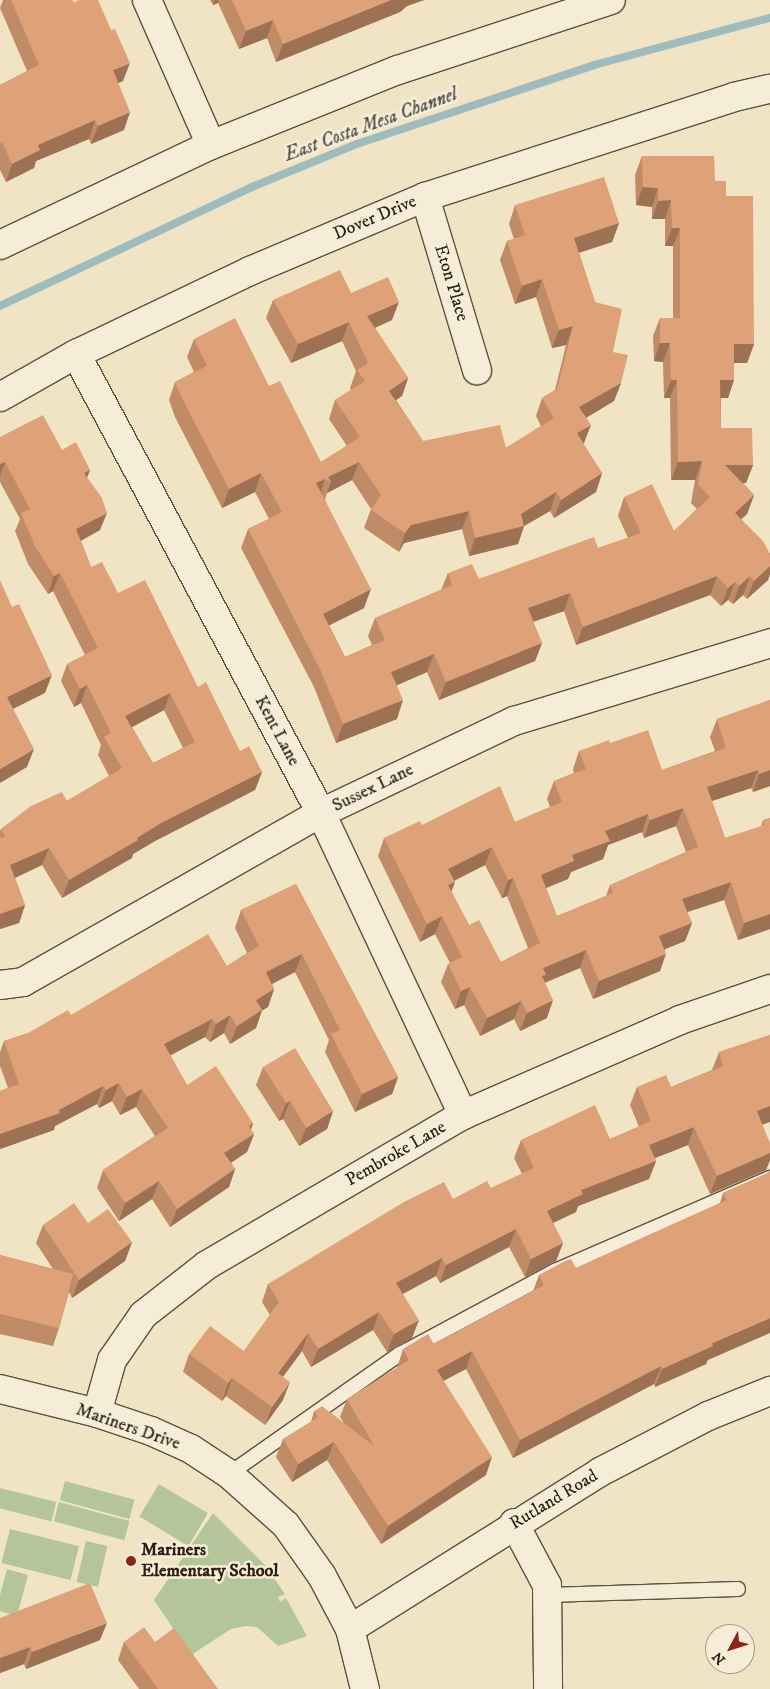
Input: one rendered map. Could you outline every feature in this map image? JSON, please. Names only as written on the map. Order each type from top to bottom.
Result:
[{"type":"street","points":[[148,0],[210,145]]},
{"type":"street","points":[[0,245],[210,145],[398,70],[611,0]]},
{"type":"street","name":"Dover Drive","points":[[0,397],[76,354],[250,271],[425,197],[734,97],[770,89]]},
{"type":"street","name":"Eton Place","points":[[425,197],[477,370]]},
{"type":"street","name":"Kent Lane","points":[[76,354],[321,813],[462,1115]]},
{"type":"street","name":"Sussex Lane","points":[[0,984],[23,982],[321,813],[514,721],[770,642]]},
{"type":"street","name":"Pembroke Lane","points":[[97,1413],[112,1360],[143,1315],[207,1265],[462,1115],[680,1020],[770,989]]},
{"type":"street","name":"Mariners Drive","points":[[0,1389],[97,1413],[167,1438],[229,1474],[286,1525],[306,1550],[350,1629],[364,1689]]},
{"type":"street","name":"Rutland Road","points":[[350,1629],[514,1523],[600,1472],[708,1416],[770,1391]]},
{"type":"street","points":[[514,1523],[547,1585],[548,1689]]},
{"type":"lane","points":[[229,1474],[400,1354],[554,1271],[770,1178]]},
{"type":"lane","points":[[547,1595],[738,1589]]},
{"type":"green space","points":[[65,1481],[135,1500],[129,1519],[60,1500]]},
{"type":"green space","points":[[159,1484],[208,1513],[188,1546],[139,1517]]},
{"type":"green space","points":[[0,1488],[56,1502],[51,1521],[0,1509]]},
{"type":"green space","points":[[59,1502],[130,1521],[124,1540],[54,1521]]},
{"type":"green space","points":[[213,1513],[265,1565],[285,1594],[278,1597],[280,1602],[286,1598],[307,1636],[278,1646],[257,1627],[246,1626],[231,1629],[191,1655],[154,1600]]},
{"type":"green space","points":[[10,1529],[79,1546],[70,1580],[2,1563]]},
{"type":"green space","points":[[86,1541],[107,1546],[98,1587],[77,1582]]},
{"type":"green space","points":[[7,1569],[28,1575],[17,1616],[0,1611],[0,1595]]},
{"type":"building","points":[[11,0],[72,0],[73,3],[79,0],[98,0],[111,30],[115,29],[130,63],[113,70],[130,112],[98,126],[95,120],[38,145],[40,150],[12,164],[2,142],[0,143],[0,85],[39,65]]},
{"type":"building","points":[[232,0],[391,0],[283,44],[273,20],[246,31]]},
{"type":"building","points":[[642,156],[714,156],[715,181],[726,181],[726,196],[753,196],[754,344],[734,344],[734,380],[720,380],[721,428],[752,428],[753,465],[725,465],[754,495],[735,513],[763,541],[770,554],[770,566],[754,581],[750,576],[739,586],[735,582],[728,588],[717,576],[583,627],[570,593],[528,608],[542,643],[446,682],[434,654],[391,672],[403,700],[343,724],[320,669],[248,529],[282,512],[261,473],[229,489],[175,382],[207,366],[194,339],[235,318],[269,386],[280,381],[321,462],[360,437],[335,400],[365,381],[357,370],[368,363],[349,322],[298,344],[273,300],[340,270],[351,293],[388,277],[399,302],[367,316],[408,378],[389,391],[423,441],[500,425],[506,448],[554,418],[542,398],[557,389],[573,326],[559,330],[542,279],[522,286],[507,241],[525,235],[515,205],[604,177],[619,223],[574,238],[595,302],[622,309],[613,352],[628,355],[621,383],[579,407],[591,425],[577,433],[602,473],[561,500],[556,492],[521,514],[524,526],[475,538],[469,511],[411,525],[405,533],[371,510],[381,495],[359,462],[328,477],[331,482],[325,479],[316,483],[371,589],[323,614],[345,657],[385,640],[375,618],[452,585],[448,573],[472,564],[479,579],[594,537],[598,548],[641,533],[624,497],[652,484],[674,531],[710,497],[698,485],[702,461],[678,462],[677,380],[671,380],[670,343],[660,343],[660,318],[680,318],[680,228],[672,228],[671,200],[658,201],[658,188],[643,187]]},
{"type":"building","points":[[43,415],[62,450],[76,442],[90,470],[84,473],[102,498],[107,513],[76,529],[91,567],[102,562],[118,593],[145,580],[198,687],[206,682],[240,751],[249,746],[262,772],[161,823],[137,838],[138,840],[69,880],[49,848],[10,865],[25,905],[0,914],[0,838],[5,837],[1,829],[31,806],[62,792],[67,801],[122,768],[104,737],[111,733],[87,685],[80,689],[67,664],[98,648],[60,573],[54,576],[35,546],[21,513],[30,509],[5,462],[0,464],[0,437]],"holes":[[[170,693],[195,742],[153,763],[125,716]]]},
{"type":"building","points":[[0,580],[12,607],[19,604],[52,675],[7,697],[34,749],[0,769]]},
{"type":"building","points":[[770,700],[770,770],[759,774],[758,770],[707,787],[725,838],[764,825],[763,820],[770,818],[770,914],[744,923],[731,882],[682,899],[692,923],[659,936],[666,954],[599,981],[586,950],[543,968],[546,975],[542,976],[553,1000],[527,1013],[521,1001],[487,1018],[470,987],[461,991],[448,964],[462,957],[442,916],[427,924],[384,838],[420,821],[422,825],[500,786],[515,822],[562,802],[554,781],[586,769],[579,751],[609,740],[610,743],[648,730],[662,770],[726,748],[717,719]],"holes":[[[683,808],[698,847],[610,885],[613,893],[557,916],[541,875],[574,861],[572,855],[610,841],[605,831],[648,814],[650,820]],[[492,847],[508,880],[513,878],[540,943],[501,962],[479,920],[469,925],[448,885],[455,882],[448,869]]]},
{"type":"building","points":[[296,884],[398,1077],[362,1094],[331,1034],[340,1030],[302,954],[266,972],[274,989],[256,1000],[262,1010],[237,1026],[230,1015],[216,1024],[212,1019],[164,1044],[187,1085],[216,1066],[253,1123],[249,1126],[254,1134],[224,1153],[235,1169],[177,1209],[159,1181],[125,1203],[103,1170],[168,1128],[142,1089],[127,1097],[119,1083],[106,1090],[103,1086],[59,1110],[60,1113],[0,1134],[0,1091],[19,1084],[4,1041],[28,1033],[68,1010],[71,1015],[208,934],[227,966],[259,946],[241,910]]},
{"type":"building","points":[[770,1035],[770,1106],[757,1111],[770,1144],[770,1153],[717,1176],[694,1127],[649,1145],[656,1161],[581,1190],[583,1194],[547,1211],[563,1243],[531,1259],[516,1229],[446,1265],[442,1258],[396,1283],[419,1320],[394,1334],[379,1312],[318,1349],[308,1333],[278,1373],[290,1382],[272,1407],[232,1378],[228,1383],[189,1354],[210,1326],[244,1351],[279,1302],[268,1284],[404,1202],[444,1182],[453,1199],[487,1181],[491,1188],[534,1168],[521,1140],[595,1105],[610,1139],[651,1121],[637,1087],[666,1075],[671,1087],[723,1066],[719,1052]]},
{"type":"building","points":[[295,1048],[333,1111],[306,1128],[290,1101],[286,1103],[263,1067]]},
{"type":"building","points":[[770,1172],[770,1318],[712,1343],[713,1346],[662,1369],[661,1366],[520,1440],[472,1351],[437,1370],[492,1457],[388,1526],[334,1442],[298,1464],[283,1439],[318,1417],[314,1411],[322,1406],[374,1446],[347,1399],[409,1360],[403,1349],[428,1334],[434,1344],[544,1285],[539,1275],[565,1261],[571,1259],[576,1268],[727,1200],[723,1193]]},
{"type":"building","points":[[74,1203],[88,1223],[108,1209],[132,1242],[79,1280],[43,1225]]},
{"type":"building","points":[[0,1255],[73,1274],[59,1328],[0,1314]]},
{"type":"building","points":[[90,1583],[107,1623],[32,1652],[30,1647],[0,1658],[0,1618]]},
{"type":"building","points":[[144,1627],[155,1642],[174,1628],[218,1689],[158,1689],[124,1642]]},
{"type":"waterway","name":"East Costa Mesa Channel","points":[[0,306],[252,187],[357,144],[594,65],[770,18]]},
{"type":"place","name":"Mariners Elementary School","points":[[131,1561]]}]
